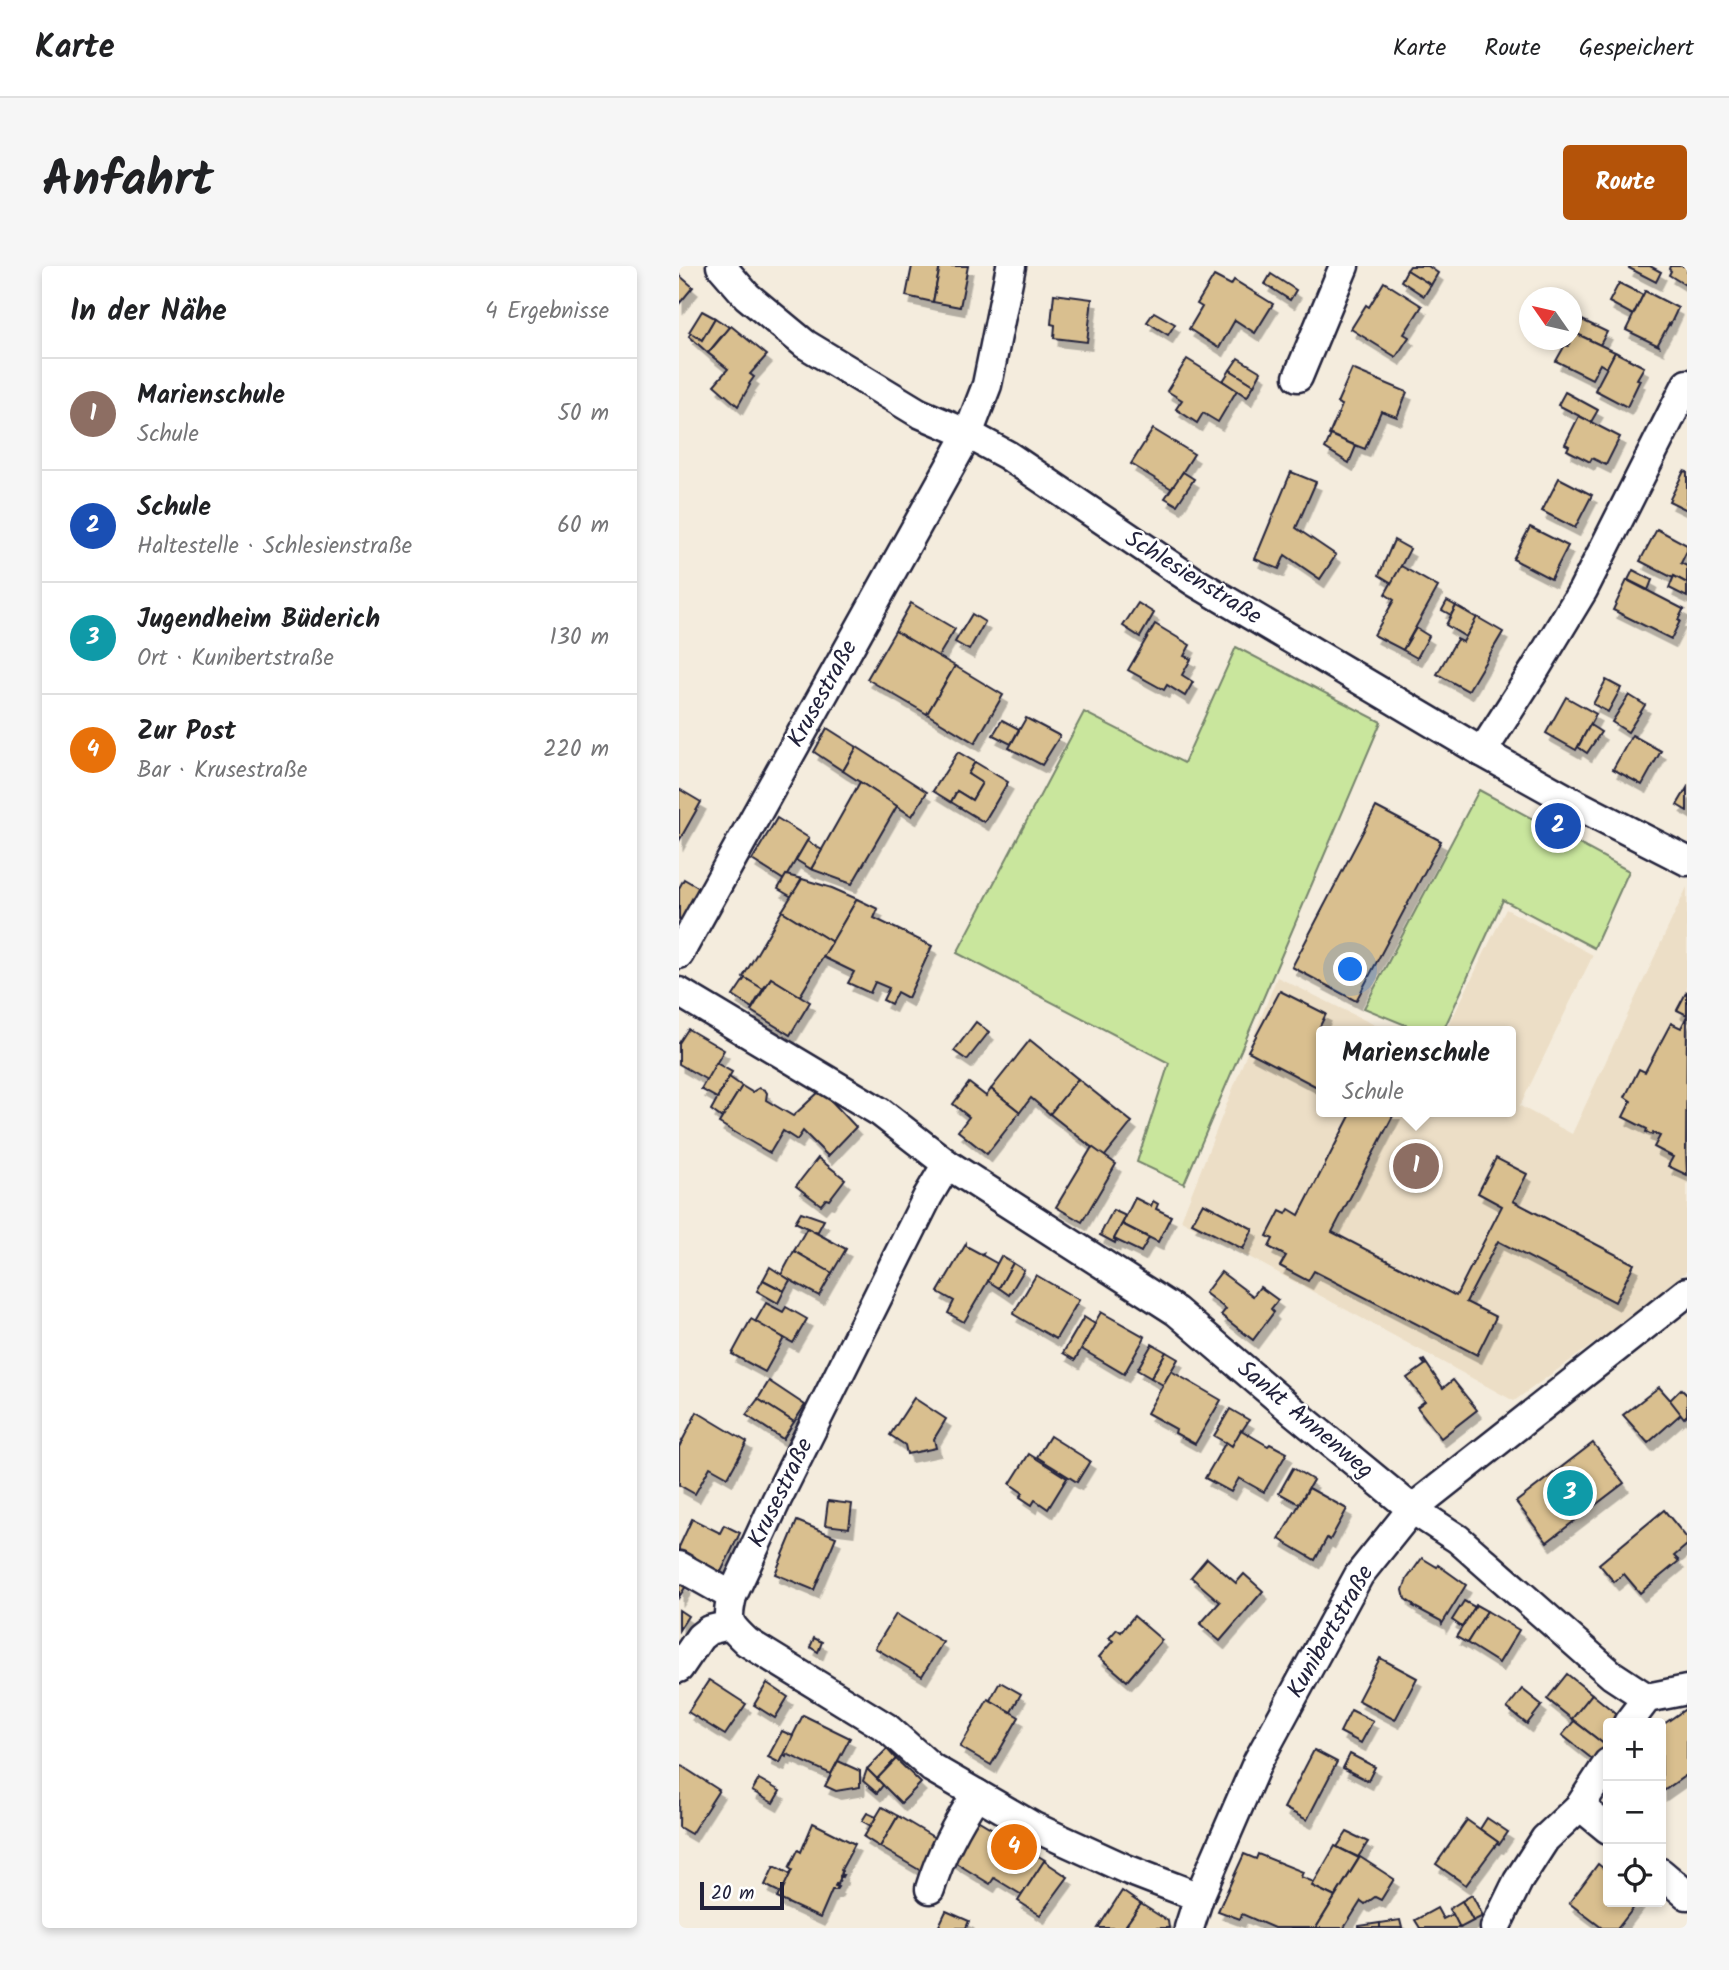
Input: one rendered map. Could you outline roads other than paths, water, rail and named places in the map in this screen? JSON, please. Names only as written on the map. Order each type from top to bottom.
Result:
[{"type":"street","name":"Schlesienstraße","points":[[721,266],[747,296],[805,344],[919,413],[968,434],[1007,455],[1195,582],[1482,752],[1687,861]]},
{"type":"street","name":"Krusestraße","points":[[679,954],[968,434],[987,385],[1011,266]]},
{"type":"street","points":[[1299,377],[1343,266]]},
{"type":"street","points":[[1482,752],[1583,590],[1687,384]]},
{"type":"street","points":[[679,992],[880,1112],[947,1164]]},
{"type":"street","name":"Krusestraße","points":[[730,1625],[729,1611],[733,1596],[777,1499],[928,1196],[947,1164]]},
{"type":"street","name":"Sankt Annenweg","points":[[947,1164],[1176,1311],[1412,1509],[1458,1539],[1612,1675],[1647,1698]]},
{"type":"street","name":"Kunibertstraße","points":[[1189,1928],[1199,1897],[1258,1761],[1359,1575],[1412,1509],[1687,1292]]},
{"type":"street","points":[[679,1566],[733,1596]]},
{"type":"street","points":[[679,1668],[700,1637],[709,1630],[730,1625],[747,1642],[887,1728],[932,1768],[1034,1827],[1126,1869],[1199,1897]]},
{"type":"street","points":[[1632,1718],[1647,1698],[1687,1690]]},
{"type":"street","points":[[1495,1928],[1518,1881],[1545,1839],[1580,1806],[1603,1771]]},
{"type":"street","points":[[930,1889],[942,1858],[977,1794]]},
{"type":"street","points":[[1580,1806],[1603,1825]]},
{"type":"street","points":[[1666,1877],[1687,1895]]},
{"type":"place","name":"Schule","points":[[1558,826]]},
{"type":"place","name":"Marienschule","points":[[1416,1166]]},
{"type":"place","name":"Jugendheim Büderich","points":[[1570,1493]]},
{"type":"place","name":"Zur Post","points":[[1014,1847]]}]
